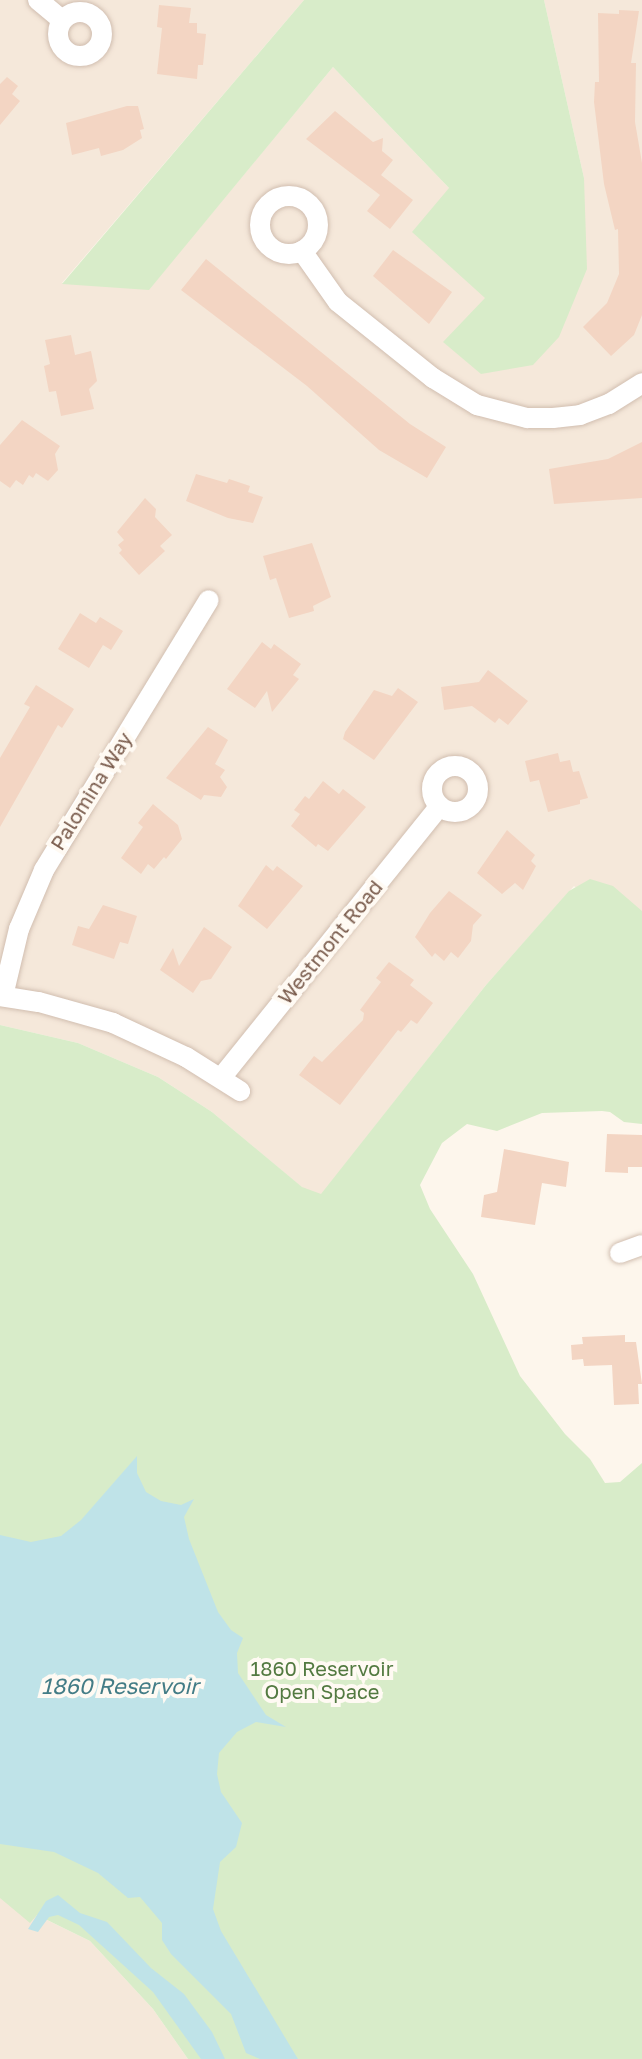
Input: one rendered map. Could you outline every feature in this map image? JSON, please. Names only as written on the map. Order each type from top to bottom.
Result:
[{"type":"street","points":[[38,0],[62,20]]},
{"type":"street","points":[[302,251],[338,302],[455,395],[477,405],[513,416],[553,418],[580,415],[609,404],[642,383]]},
{"type":"street","name":"Palomina Way","points":[[1,996],[19,929],[44,870],[209,600]]},
{"type":"street","name":"Westmont Road","points":[[221,1078],[440,806]]},
{"type":"street","points":[[1,996],[39,1002],[113,1023],[149,1038],[240,1091]]},
{"type":"street","points":[[620,1253],[642,1245]]},
{"type":"shaded area","points":[[0,0],[304,0],[62,283],[149,289],[333,67],[449,188],[486,298],[481,374],[584,178],[544,0],[642,0],[642,948],[574,886],[486,985],[317,1200],[212,1112],[158,1077],[78,1043],[0,1025]]},
{"type":"shaded area","points":[[0,1897],[90,1941],[153,2009],[188,2059],[0,2059]]},
{"type":"green space","points":[[304,0],[544,0],[584,178],[587,269],[559,337],[533,365],[481,374],[443,342],[485,298],[412,232],[449,188],[333,67],[149,290],[62,284]]},
{"type":"green space","name":"1860 Reservoir Open Space","points":[[590,879],[613,886],[642,911],[642,1124],[624,1122],[610,1112],[602,1111],[542,1113],[497,1131],[467,1124],[442,1143],[420,1185],[430,1209],[473,1274],[520,1376],[565,1434],[590,1459],[605,1483],[620,1482],[642,1463],[642,2059],[188,2059],[153,2009],[90,1941],[37,1915],[30,1923],[0,1898],[0,1025],[78,1043],[158,1077],[212,1112],[302,1187],[321,1194],[486,985],[569,891]]},
{"type":"water","name":"1860 Reservoir","points":[[137,1456],[137,1473],[146,1492],[161,1501],[181,1505],[194,1499],[184,1517],[189,1539],[218,1612],[231,1630],[243,1638],[237,1653],[238,1673],[266,1715],[286,1727],[256,1722],[237,1732],[219,1753],[217,1774],[221,1792],[242,1823],[236,1847],[220,1862],[213,1909],[221,1931],[298,2059],[260,2059],[246,2053],[231,2014],[171,1954],[162,1940],[162,1923],[140,1897],[128,1898],[98,1873],[54,1852],[0,1844],[0,1535],[31,1542],[61,1536],[81,1520]]},
{"type":"water","points":[[58,1895],[80,1913],[107,1922],[151,1968],[184,1994],[212,2032],[225,2059],[201,2059],[153,1992],[79,1925],[58,1915],[49,1917],[38,1932],[28,1929],[46,1901]]},
{"type":"building","points":[[159,5],[191,8],[189,23],[197,23],[197,33],[206,34],[203,65],[198,65],[197,79],[157,74],[162,28],[157,27]]},
{"type":"building","points":[[619,10],[639,11],[631,63],[636,63],[635,122],[642,163],[642,315],[634,335],[611,356],[583,327],[607,303],[619,274],[618,229],[615,230],[604,184],[594,102],[595,82],[599,82],[598,13],[619,14]]},
{"type":"building","points":[[7,77],[18,86],[12,94],[20,101],[0,125],[0,84]]},
{"type":"building","points":[[127,106],[138,106],[144,129],[140,130],[142,138],[123,150],[101,156],[99,148],[72,155],[66,123]]},
{"type":"building","points":[[335,111],[373,142],[383,138],[382,151],[393,160],[381,175],[413,200],[390,229],[367,211],[380,195],[306,139]]},
{"type":"building","points":[[393,250],[452,292],[429,324],[373,276]]},
{"type":"building","points":[[206,259],[410,424],[446,447],[427,478],[379,450],[307,386],[181,290]]},
{"type":"building","points":[[71,335],[75,355],[91,351],[97,381],[89,389],[94,409],[61,416],[56,391],[49,392],[44,366],[50,364],[45,340]]},
{"type":"building","points":[[22,420],[60,446],[55,454],[58,470],[48,481],[36,473],[33,478],[29,475],[23,485],[16,480],[10,488],[0,481],[0,445]]},
{"type":"building","points":[[642,442],[642,498],[554,504],[549,469],[608,459]]},
{"type":"building","points":[[196,474],[250,486],[248,492],[263,497],[253,523],[228,518],[186,501]]},
{"type":"building","points":[[145,498],[156,509],[155,517],[172,535],[160,546],[165,551],[139,575],[119,553],[122,550],[118,545],[124,540],[117,532]]},
{"type":"building","points":[[312,543],[331,597],[313,606],[314,611],[289,618],[276,578],[270,580],[263,556]]},
{"type":"building","points":[[80,613],[96,623],[100,617],[123,631],[111,650],[103,645],[89,668],[58,649]]},
{"type":"building","points":[[262,642],[271,649],[274,644],[301,664],[293,675],[299,679],[272,712],[267,691],[255,708],[227,689]]},
{"type":"building","points":[[488,670],[528,701],[508,725],[499,718],[495,723],[472,706],[444,710],[441,687],[479,682]]},
{"type":"building","points":[[36,685],[74,709],[62,728],[58,725],[0,827],[0,758],[30,707],[24,704]]},
{"type":"building","points":[[398,688],[418,702],[374,760],[343,739],[345,732],[374,690],[392,696]]},
{"type":"building","points":[[208,727],[228,740],[215,764],[225,770],[220,777],[227,787],[221,797],[204,795],[201,800],[166,778]]},
{"type":"building","points":[[558,753],[560,762],[570,760],[573,772],[579,771],[588,798],[580,800],[580,804],[548,812],[539,780],[530,782],[525,761]]},
{"type":"building","points":[[323,781],[339,794],[343,789],[366,807],[328,851],[318,844],[316,847],[291,826],[300,814],[294,810],[305,796],[309,799]]},
{"type":"building","points":[[153,804],[178,825],[182,839],[166,859],[164,857],[154,869],[148,864],[141,874],[121,858],[143,827],[138,823]]},
{"type":"building","points":[[507,830],[535,855],[531,861],[536,866],[523,890],[515,883],[502,894],[477,873]]},
{"type":"building","points":[[266,865],[273,871],[277,866],[303,886],[267,929],[238,906]]},
{"type":"building","points":[[449,891],[482,915],[473,925],[471,941],[458,958],[451,952],[444,961],[435,953],[432,957],[415,937]]},
{"type":"building","points":[[103,905],[137,916],[128,944],[120,942],[114,959],[72,945],[78,926],[89,929]]},
{"type":"building","points":[[204,927],[232,947],[211,979],[201,981],[193,993],[160,970],[173,948],[179,966]]},
{"type":"building","points":[[389,962],[414,980],[410,985],[433,1003],[417,1024],[411,1020],[401,1032],[398,1030],[340,1105],[299,1075],[314,1056],[322,1062],[363,1020],[364,1013],[360,1010],[381,982],[376,978]]},
{"type":"building","points":[[607,1134],[642,1135],[642,1167],[628,1167],[628,1173],[605,1172]]},
{"type":"building","points":[[504,1149],[569,1162],[566,1187],[542,1183],[535,1225],[481,1217],[484,1195],[497,1192]]},
{"type":"building","points":[[625,1335],[625,1342],[636,1342],[642,1384],[638,1384],[639,1404],[614,1405],[612,1365],[584,1366],[583,1359],[572,1360],[571,1345],[583,1344],[582,1337]]}]
